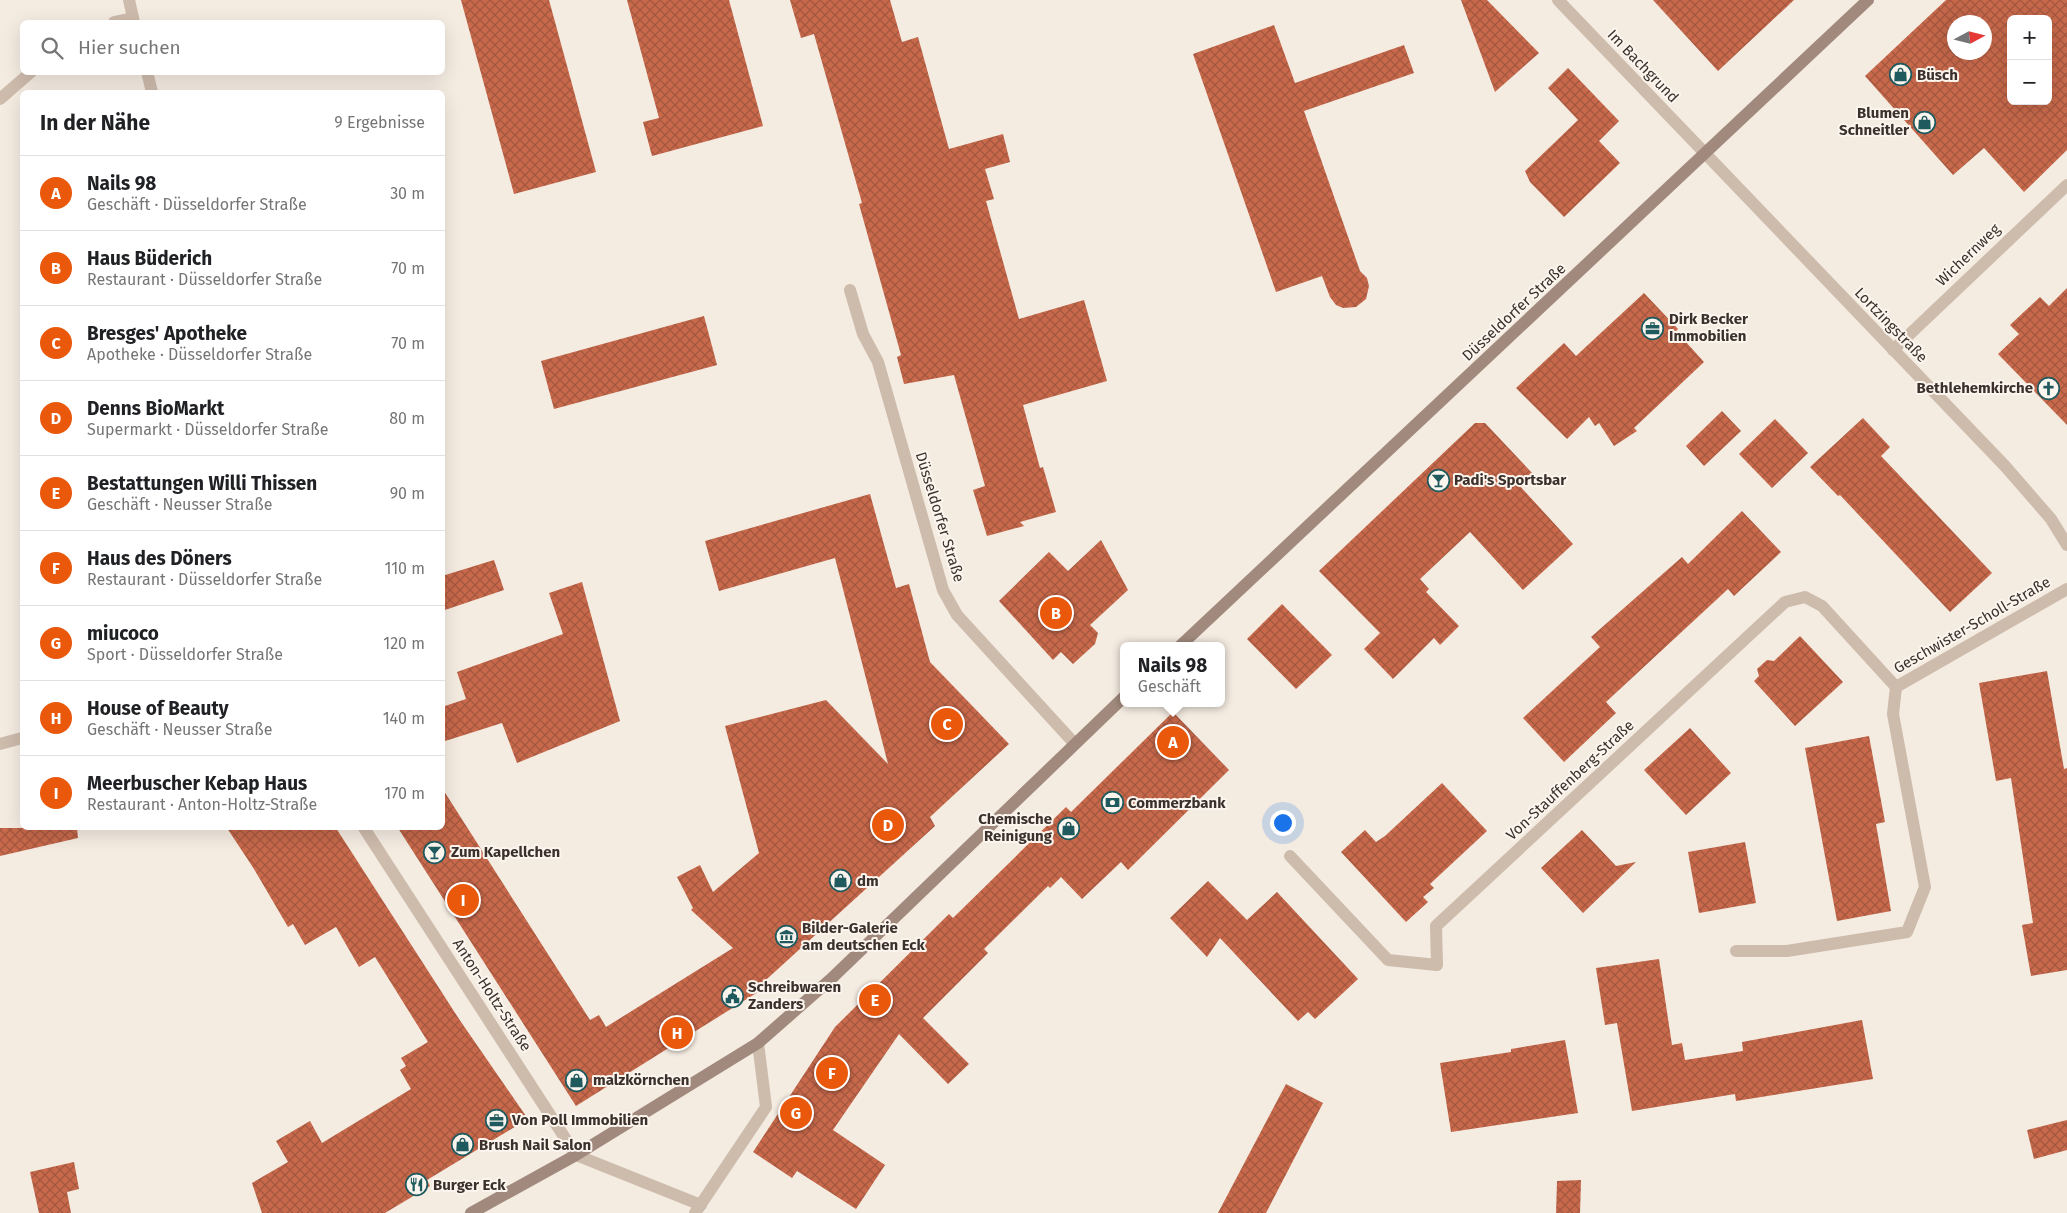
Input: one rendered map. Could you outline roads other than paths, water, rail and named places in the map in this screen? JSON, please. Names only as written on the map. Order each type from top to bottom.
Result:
[{"type":"main road","name":"Düsseldorfer Straße","points":[[1184,642],[1868,0]]},
{"type":"main road","points":[[471,1213],[576,1155],[758,1043],[831,979],[1120,701]]},
{"type":"street","points":[[129,0],[133,20]]},
{"type":"street","name":"Im Bachgrund","points":[[1558,0],[1706,154]]},
{"type":"street","points":[[0,98],[27,75]]},
{"type":"street","points":[[148,75],[152,90]]},
{"type":"street","name":"Lortzingstraße","points":[[1706,154],[2005,466],[2051,519],[2067,545]]},
{"type":"street","name":"Wichernweg","points":[[1893,350],[2067,185]]},
{"type":"street","name":"Düsseldorfer Straße","points":[[850,290],[863,334],[878,362],[944,590],[957,615],[1074,743]]},
{"type":"street","name":"Geschwister-Scholl-Straße","points":[[1736,951],[1787,951],[1907,932],[1925,887],[1893,714],[1896,688],[2067,589]]},
{"type":"street","name":"Von-Stauffenberg-Straße","points":[[1290,856],[1388,960],[1437,965],[1436,926],[1785,602],[1804,597],[1822,606],[1896,688]]},
{"type":"street","points":[[0,744],[20,739]]},
{"type":"street","name":"Anton-Holtz-Straße","points":[[365,830],[576,1155]]},
{"type":"street","points":[[576,1155],[698,1209],[766,1107],[758,1043]]},
{"type":"place","name":"Büsch","points":[[1901,75]]},
{"type":"place","name":"Blumen Schneitler","points":[[1925,122]]},
{"type":"place","name":"Dirk Becker Immobilien","points":[[1653,328]]},
{"type":"place","name":"Bethlehemkirche","points":[[2049,388]]},
{"type":"place","name":"Padi's Sportsbar","points":[[1438,480]]},
{"type":"place","name":"Haus Büderich","points":[[1056,613]]},
{"type":"place","name":"Bresges' Apotheke","points":[[947,724]]},
{"type":"place","name":"Nails 98","points":[[1173,742]]},
{"type":"place","name":"Commerzbank","points":[[1112,803]]},
{"type":"place","name":"Denns BioMarkt","points":[[888,825]]},
{"type":"place","name":"Chemische Reinigung","points":[[1068,828]]},
{"type":"place","name":"Zum Kapellchen","points":[[435,852]]},
{"type":"place","name":"dm","points":[[841,881]]},
{"type":"place","name":"Meerbuscher Kebap Haus","points":[[463,900]]},
{"type":"place","name":"Bilder-Galerie am deutschen Eck","points":[[786,937]]},
{"type":"place","name":"Schreibwaren Zanders","points":[[732,996]]},
{"type":"place","name":"Bestattungen Willi Thissen","points":[[875,1000]]},
{"type":"place","name":"House of Beauty","points":[[677,1033]]},
{"type":"place","name":"Haus des Döners","points":[[832,1073]]},
{"type":"place","name":"malzkörnchen","points":[[577,1080]]},
{"type":"place","name":"miucoco","points":[[796,1113]]},
{"type":"place","name":"Von Poll Immobilien","points":[[496,1120]]},
{"type":"place","name":"Brush Nail Salon","points":[[463,1145]]},
{"type":"place","name":"Burger Eck","points":[[417,1185]]}]
